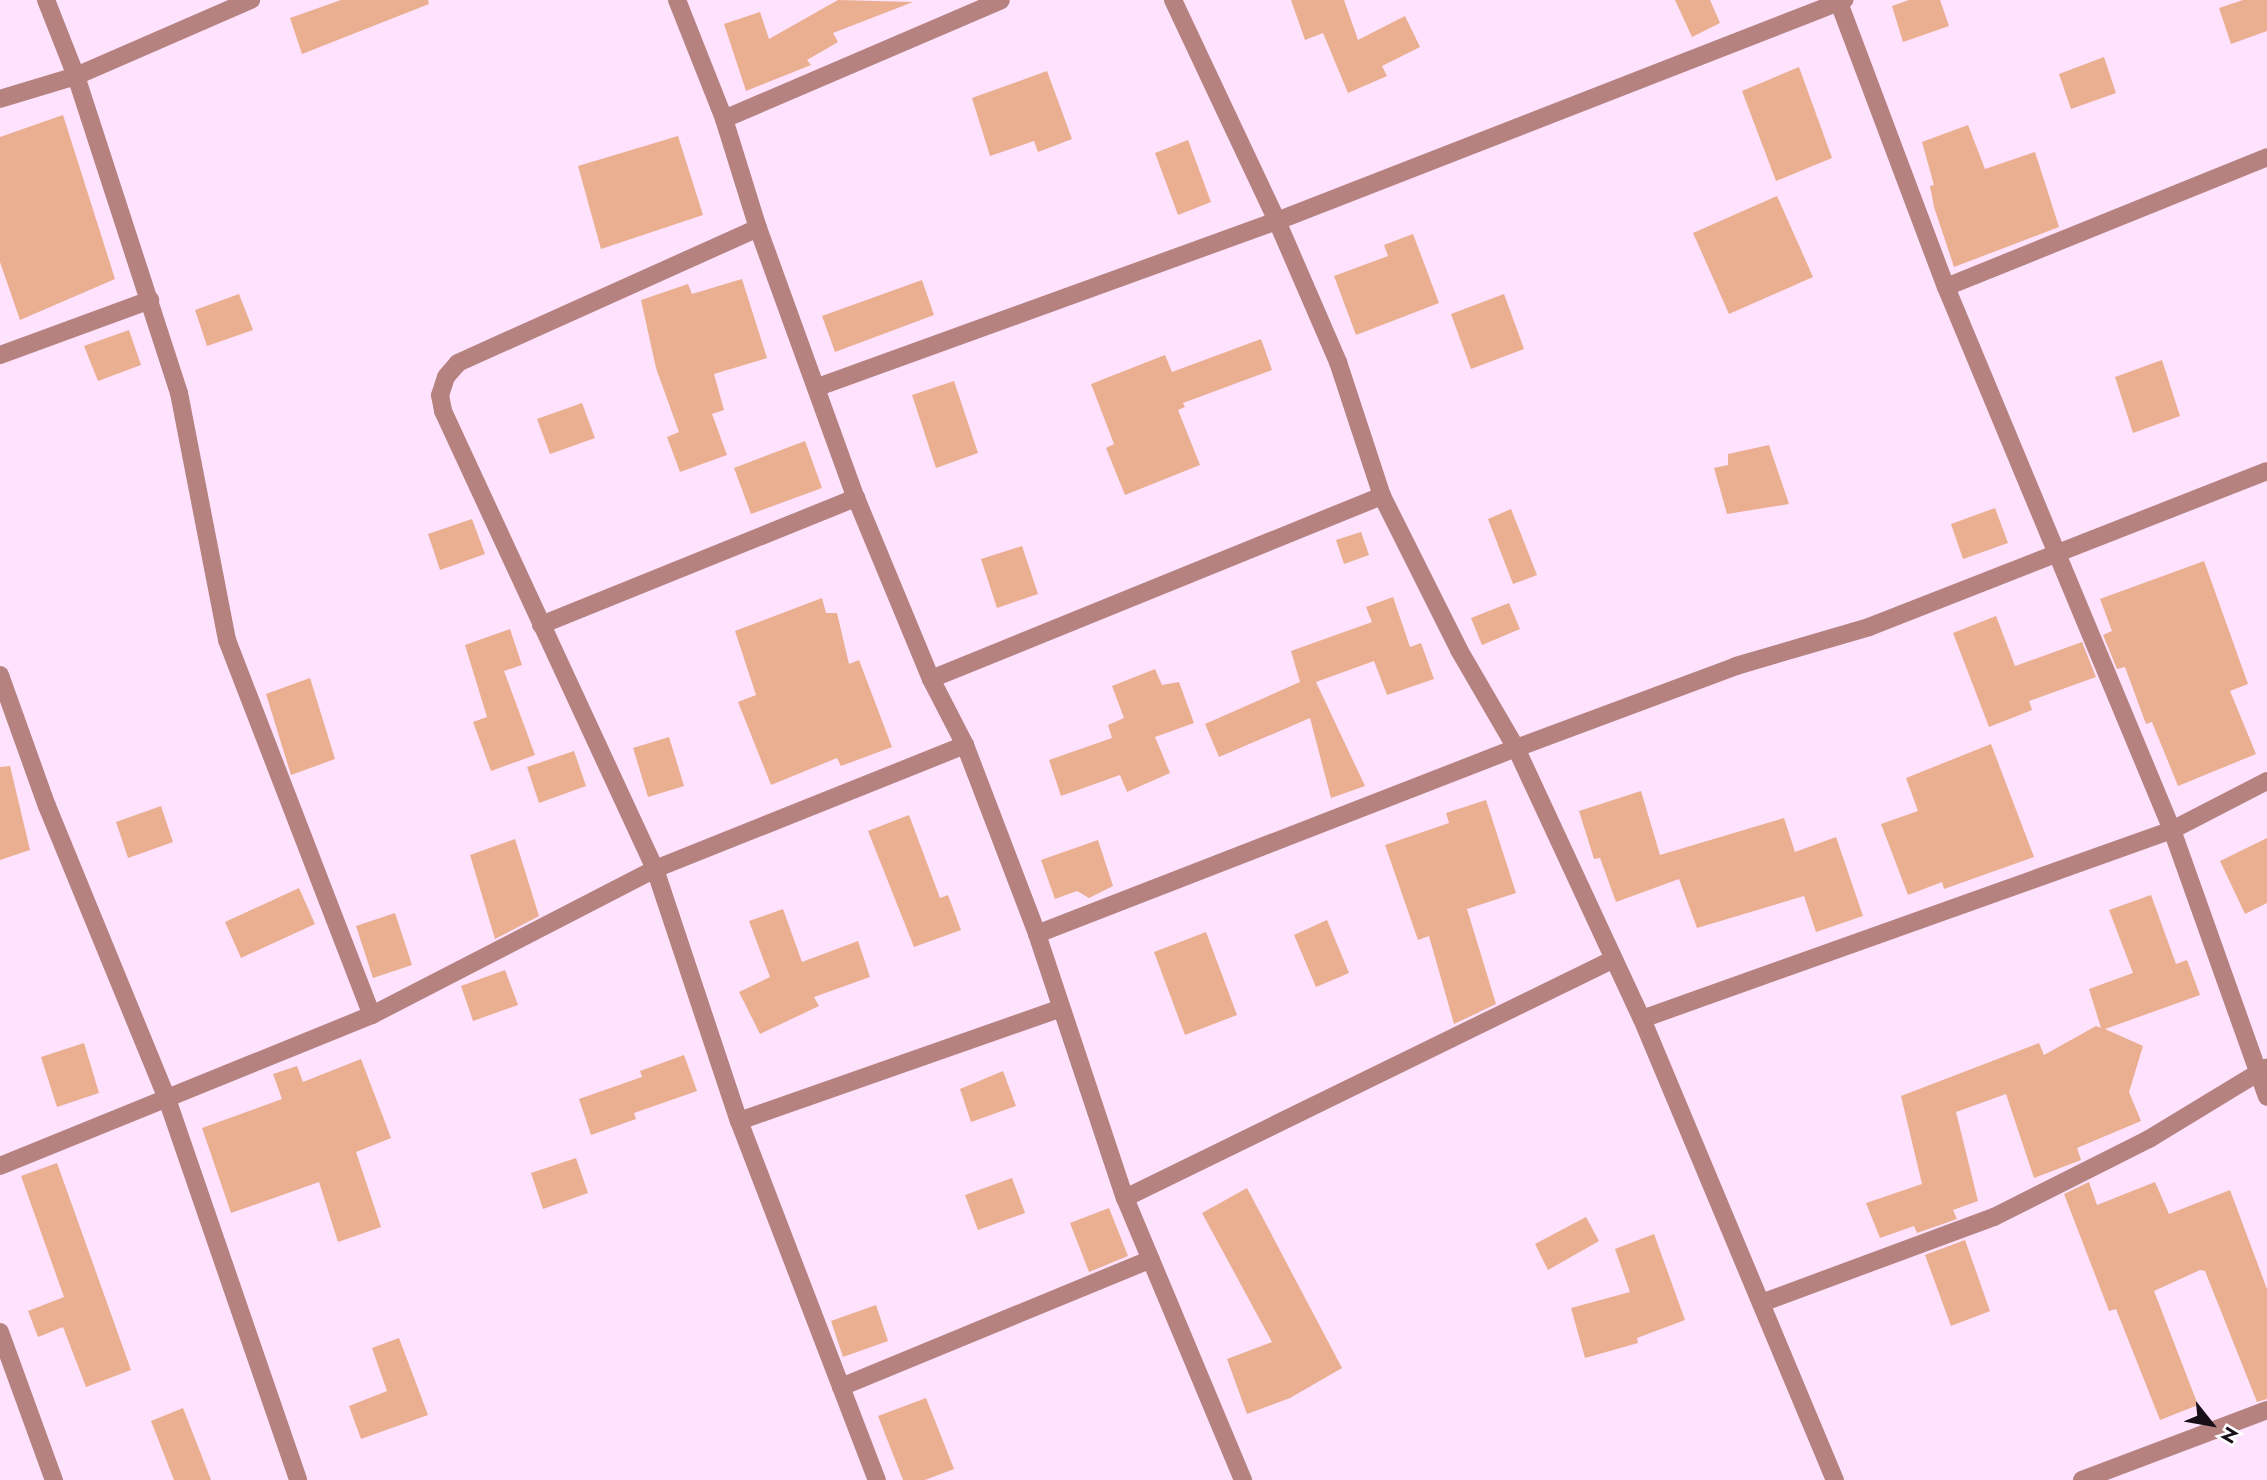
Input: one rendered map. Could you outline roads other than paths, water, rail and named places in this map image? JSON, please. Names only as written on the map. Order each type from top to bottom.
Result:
[{"type":"street","points":[[46,0],[76,76],[179,393],[227,640],[372,1015]]},
{"type":"street","points":[[0,99],[76,76],[251,0]]},
{"type":"street","points":[[677,0],[724,119],[758,228],[818,387],[856,498],[930,679],[965,745],[1037,934],[1125,1198],[1243,1480]]},
{"type":"street","points":[[724,119],[1001,0]]},
{"type":"street","points":[[1173,0],[1278,221],[1338,362],[1382,496],[1459,650],[1516,748],[1642,1019],[1764,1302],[1835,1480]]},
{"type":"street","points":[[818,387],[1278,221],[1840,1],[1946,286],[2172,830],[2262,1070],[2267,1097]]},
{"type":"street","points":[[1946,286],[2267,157]]},
{"type":"street","points":[[758,228],[458,363],[446,377],[440,395],[443,411],[655,869],[739,1121],[877,1480]]},
{"type":"street","points":[[0,355],[150,300]]},
{"type":"street","points":[[1037,934],[1310,832],[1516,748],[1736,666],[1868,626],[2267,471]]},
{"type":"street","points":[[930,679],[1382,496]]},
{"type":"street","points":[[541,625],[856,498]]},
{"type":"street","points":[[0,675],[47,806],[166,1096],[298,1480]]},
{"type":"street","points":[[0,1166],[166,1096],[372,1015],[655,869],[965,745]]},
{"type":"street","points":[[1642,1019],[2172,830],[2267,781]]},
{"type":"street","points":[[1125,1198],[1614,959]]},
{"type":"street","points":[[739,1121],[1062,1008]]},
{"type":"street","points":[[1764,1302],[1994,1217],[2149,1139],[2262,1070]]},
{"type":"street","points":[[841,1387],[1151,1259]]},
{"type":"street","points":[[0,1332],[54,1480]]},
{"type":"street","points":[[2081,1480],[2267,1410]]}]
